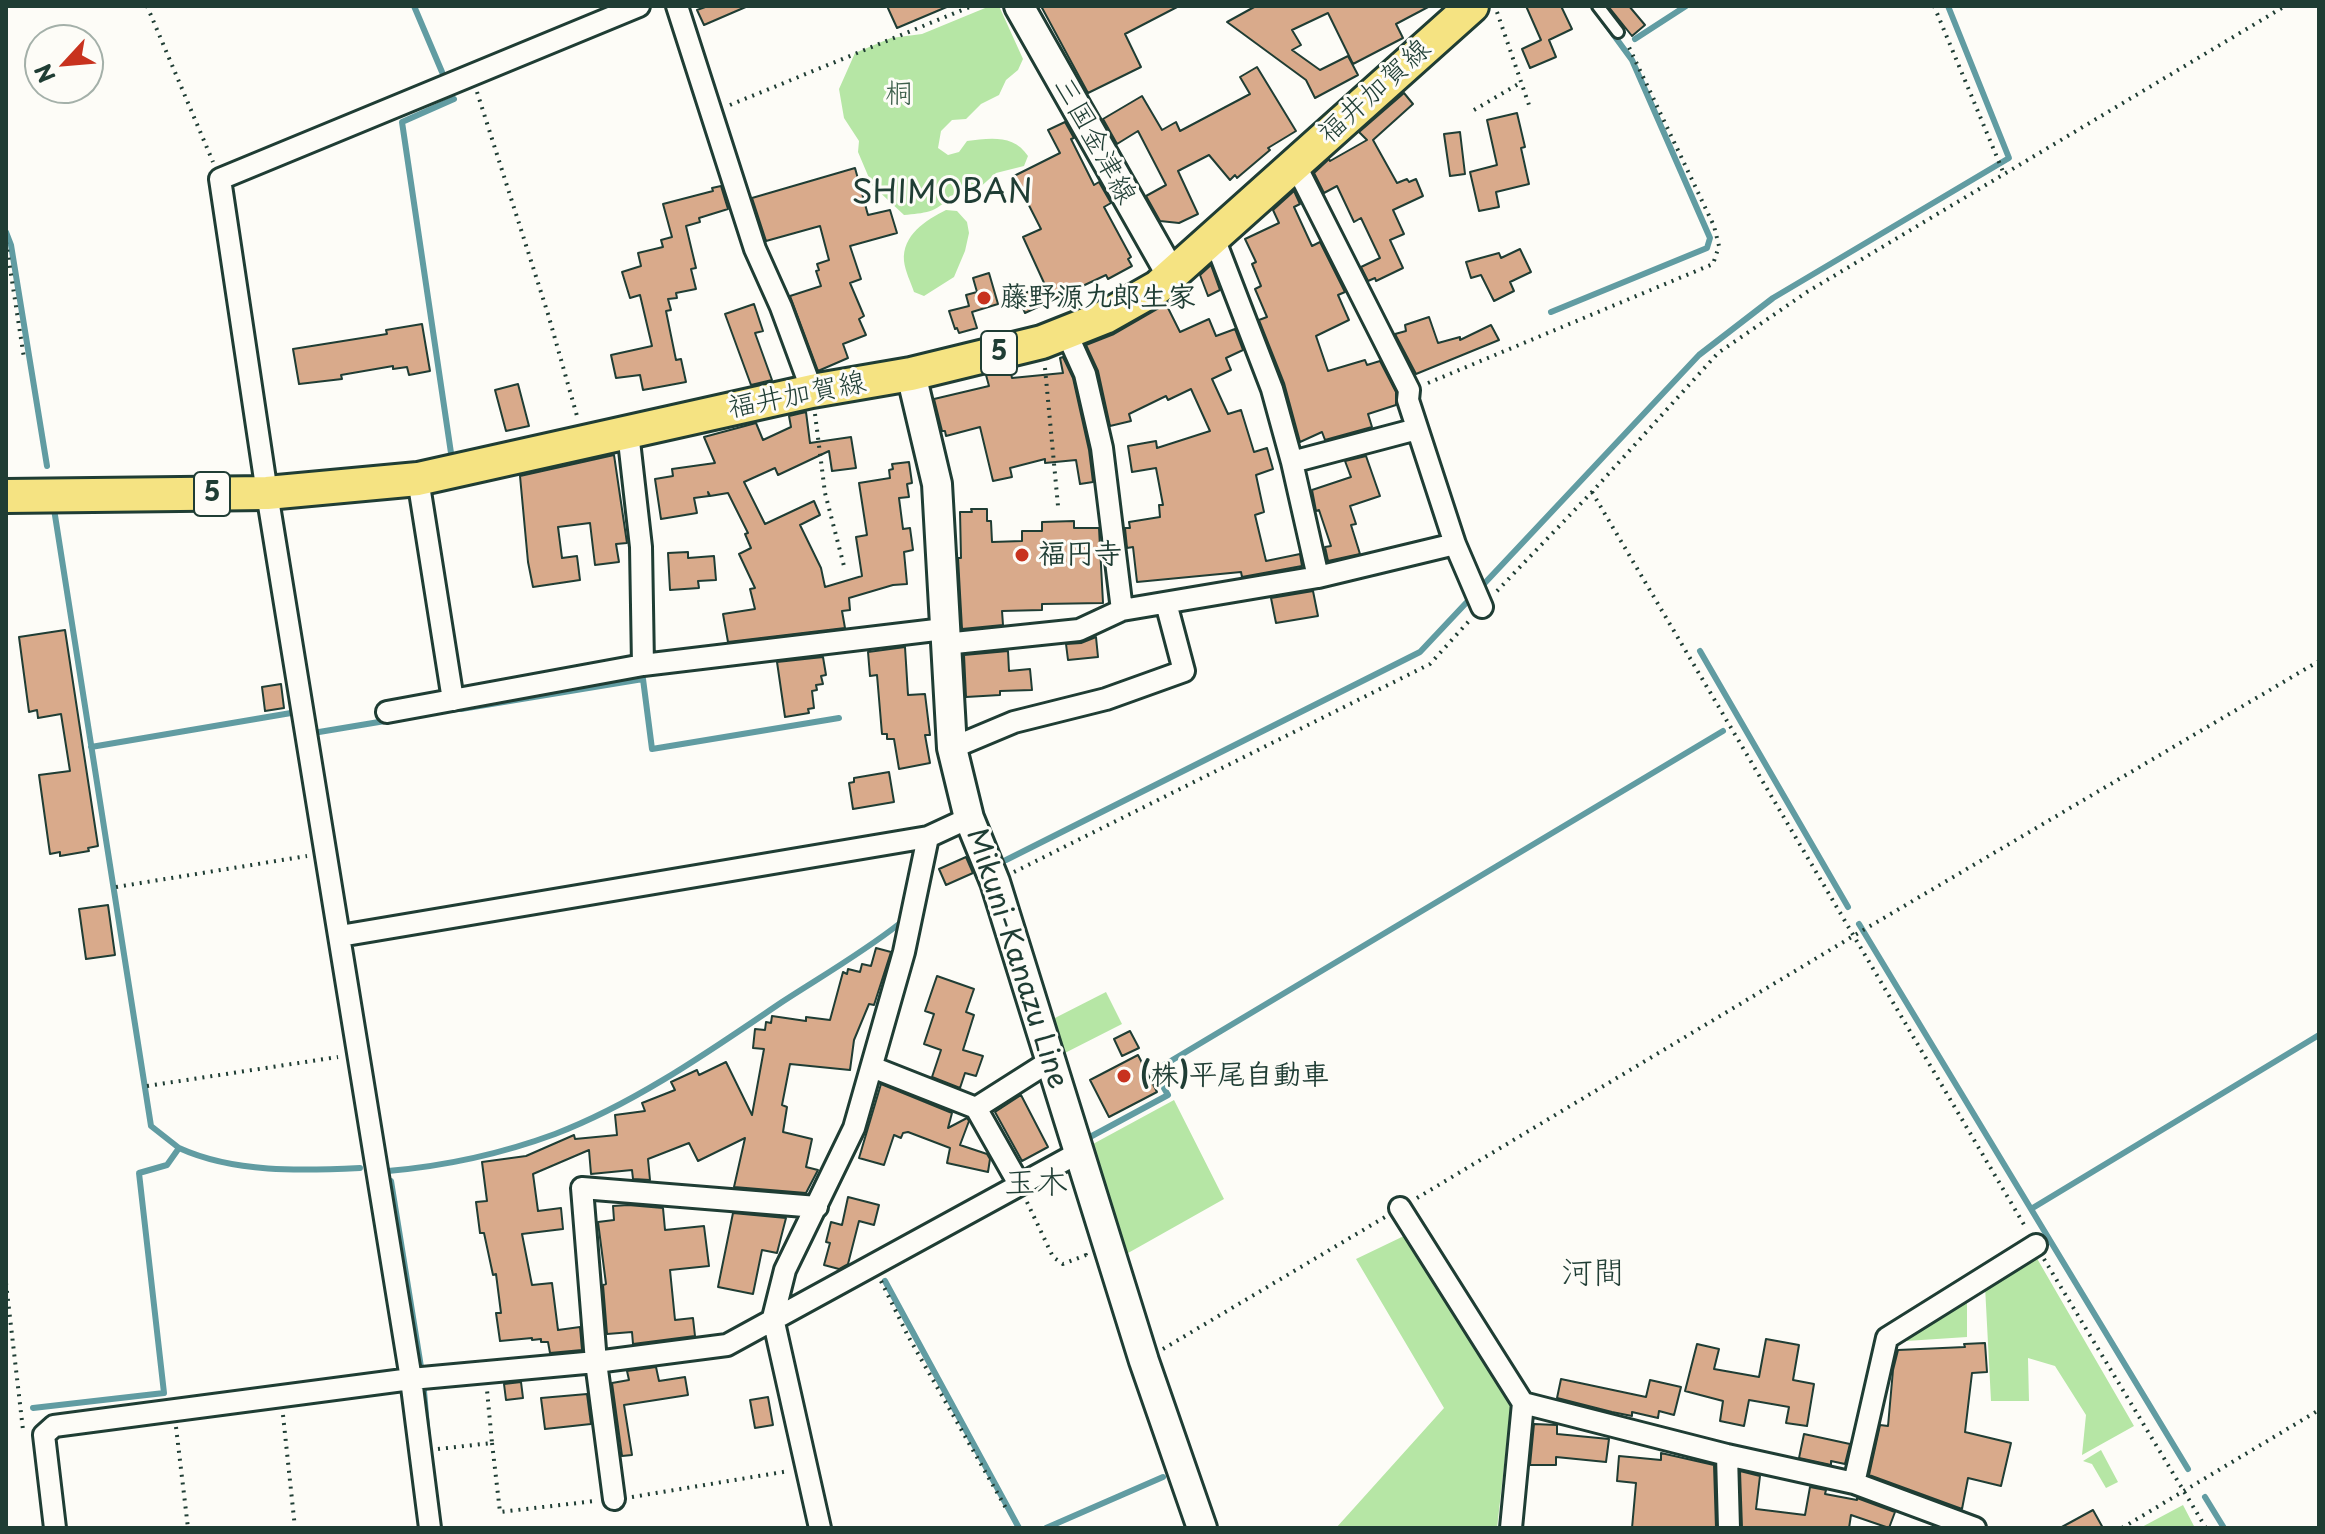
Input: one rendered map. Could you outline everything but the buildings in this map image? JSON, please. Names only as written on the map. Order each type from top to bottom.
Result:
[{"type":"main road","name":"三国金津線","points":[[1019,6],[1172,276]]},
{"type":"main road","name":"福井加賀線","points":[[6,496],[267,493],[418,479],[628,432],[813,400],[1055,338],[1139,299],[1172,276],[1472,6]]},
{"type":"main road","name":"Mikuni-Kanazu Line","points":[[911,374],[937,484],[952,748],[969,818],[995,882],[1144,1361],[1202,1528]]},
{"type":"street","points":[[430,1528],[411,1379],[267,493],[220,179],[639,6]]},
{"type":"street","points":[[677,6],[755,249],[781,307],[813,400]]},
{"type":"street","points":[[1295,164],[1409,390],[1408,400],[1455,544],[1482,607]]},
{"type":"street","points":[[1214,238],[1272,389],[1318,577]]},
{"type":"street","points":[[1055,338],[1085,374],[1102,448],[1122,610]]},
{"type":"street","points":[[1292,462],[1417,429]]},
{"type":"street","points":[[628,432],[641,547],[643,665]]},
{"type":"street","points":[[418,479],[453,700]]},
{"type":"street","points":[[387,712],[643,665],[945,636],[1079,630],[1122,610],[1318,577],[1455,544]]},
{"type":"street","points":[[952,748],[1014,722],[1106,699],[1184,671],[1166,603]]},
{"type":"street","points":[[340,936],[928,837],[969,818]]},
{"type":"street","points":[[820,1528],[773,1318],[785,1270],[854,1128],[912,920],[928,837]]},
{"type":"street","points":[[976,1108],[1050,1061]]},
{"type":"street","points":[[872,1067],[976,1108],[1019,1184]]},
{"type":"street","points":[[55,1528],[44,1435],[54,1426],[411,1379],[596,1362],[727,1345],[1078,1153]]},
{"type":"street","points":[[614,1499],[596,1362],[582,1188],[817,1207]]},
{"type":"street","points":[[1400,1208],[1523,1403],[1511,1528]]},
{"type":"street","points":[[1854,1483],[1887,1338],[2036,1245]]},
{"type":"street","points":[[1523,1403],[1727,1455],[1854,1483],[1922,1519],[1975,1528]]},
{"type":"street","points":[[1727,1455],[1729,1528]]},
{"type":"lane","points":[[1598,6],[1618,32]]},
{"type":"path","points":[[147,6],[220,179]]},
{"type":"path","points":[[713,112],[972,6]]},
{"type":"path","points":[[1494,6],[1529,105]]},
{"type":"path","points":[[1934,6],[2004,175]]},
{"type":"path","points":[[995,882],[1430,664],[1718,353],[1807,292],[2284,6]]},
{"type":"path","points":[[1409,390],[1713,264],[1719,246],[1714,226],[1631,48],[1618,32]]},
{"type":"path","points":[[471,75],[548,314],[584,442]]},
{"type":"path","points":[[1474,110],[1521,82]]},
{"type":"path","points":[[6,242],[24,358]]},
{"type":"path","points":[[1055,338],[1058,506]]},
{"type":"path","points":[[813,400],[825,493],[845,570]]},
{"type":"path","points":[[1592,492],[2206,1528]]},
{"type":"path","points":[[1144,1361],[2319,661]]},
{"type":"path","points":[[116,887],[309,856]]},
{"type":"path","points":[[147,1086],[343,1056]]},
{"type":"path","points":[[1019,1184],[1053,1257]]},
{"type":"path","points":[[873,1264],[908,1336],[1007,1510]]},
{"type":"path","points":[[6,1283],[24,1436]]},
{"type":"path","points":[[420,1451],[492,1443],[485,1372]]},
{"type":"path","points":[[282,1410],[295,1528]]},
{"type":"path","points":[[2122,1528],[2319,1410]]},
{"type":"path","points":[[176,1424],[188,1528]]},
{"type":"green space","name":"桐","points":[[990,6],[999,6],[1023,59],[1018,70],[1006,80],[999,95],[981,104],[966,119],[952,120],[941,131],[938,148],[948,155],[959,152],[967,141],[1000,139],[1022,149],[1028,156],[1024,166],[996,173],[978,189],[950,196],[935,209],[904,215],[872,185],[858,152],[859,141],[844,118],[839,89],[855,53],[891,38],[922,34]]},
{"type":"green space","points":[[946,210],[957,211],[967,222],[969,233],[965,251],[954,277],[924,296],[914,292],[904,252],[917,230]]},
{"type":"green space","points":[[1106,992],[1122,1024],[1057,1057],[1051,1020]]},
{"type":"green space","points":[[1174,1100],[1224,1199],[1121,1257],[1093,1144]]},
{"type":"green space","points":[[1406,1235],[1511,1405],[1497,1528],[1336,1528],[1444,1408],[1356,1259]]},
{"type":"green space","points":[[2035,1255],[2134,1426],[2082,1455],[2086,1415],[2055,1366],[2028,1358],[2029,1401],[1991,1401],[1985,1286]]},
{"type":"green space","points":[[1967,1295],[1967,1337],[1891,1342]]},
{"type":"green space","points":[[2101,1450],[2118,1482],[2106,1488],[2092,1464],[2083,1461]]},
{"type":"green space","points":[[2183,1505],[2195,1528],[2140,1528]]},
{"type":"waterway","points":[[414,6],[442,72]]},
{"type":"waterway","points":[[1635,39],[1686,6]]},
{"type":"waterway","points":[[1006,860],[1420,652],[1699,355],[1773,298],[2009,158],[1948,6]]},
{"type":"waterway","points":[[1551,312],[1707,248],[1710,238],[1632,60],[1602,19]]},
{"type":"waterway","points":[[451,453],[402,122],[454,99]]},
{"type":"waterway","points":[[6,232],[11,245],[47,466]]},
{"type":"waterway","points":[[33,1408],[164,1393],[139,1173],[167,1165],[179,1148],[151,1126],[54,509]]},
{"type":"waterway","points":[[1700,651],[1848,907]]},
{"type":"waterway","points":[[461,709],[643,679],[652,749],[839,718]]},
{"type":"waterway","points":[[91,747],[291,713]]},
{"type":"waterway","points":[[319,732],[391,720]]},
{"type":"waterway","points":[[1090,1137],[1168,1095],[1154,1071],[1723,731]]},
{"type":"waterway","points":[[388,1171],[493,1153],[555,1134],[615,1107],[728,1039],[899,924]]},
{"type":"waterway","points":[[1859,924],[2031,1209]]},
{"type":"waterway","points":[[2188,1469],[2031,1209],[2319,1035]]},
{"type":"waterway","points":[[179,1148],[245,1166],[291,1170],[360,1168]]},
{"type":"waterway","points":[[391,1181],[421,1367]]},
{"type":"waterway","points":[[885,1281],[1019,1528]]},
{"type":"waterway","points":[[424,1391],[428,1439]]},
{"type":"waterway","points":[[1046,1528],[1163,1477]]},
{"type":"waterway","points":[[2205,1497],[2224,1528]]},
{"type":"place","name":"藤野源九郎生家","points":[[984,298]]},
{"type":"place","name":"福円寺","points":[[1022,555]]},
{"type":"place","name":"(株)平尾自動車","points":[[1124,1076]]},
{"type":"district","name":"SHIMOBAN","points":[[942,194]]},
{"type":"district","name":"玉木","points":[[1036,1184]]},
{"type":"district","name":"河間","points":[[1593,1274]]}]
